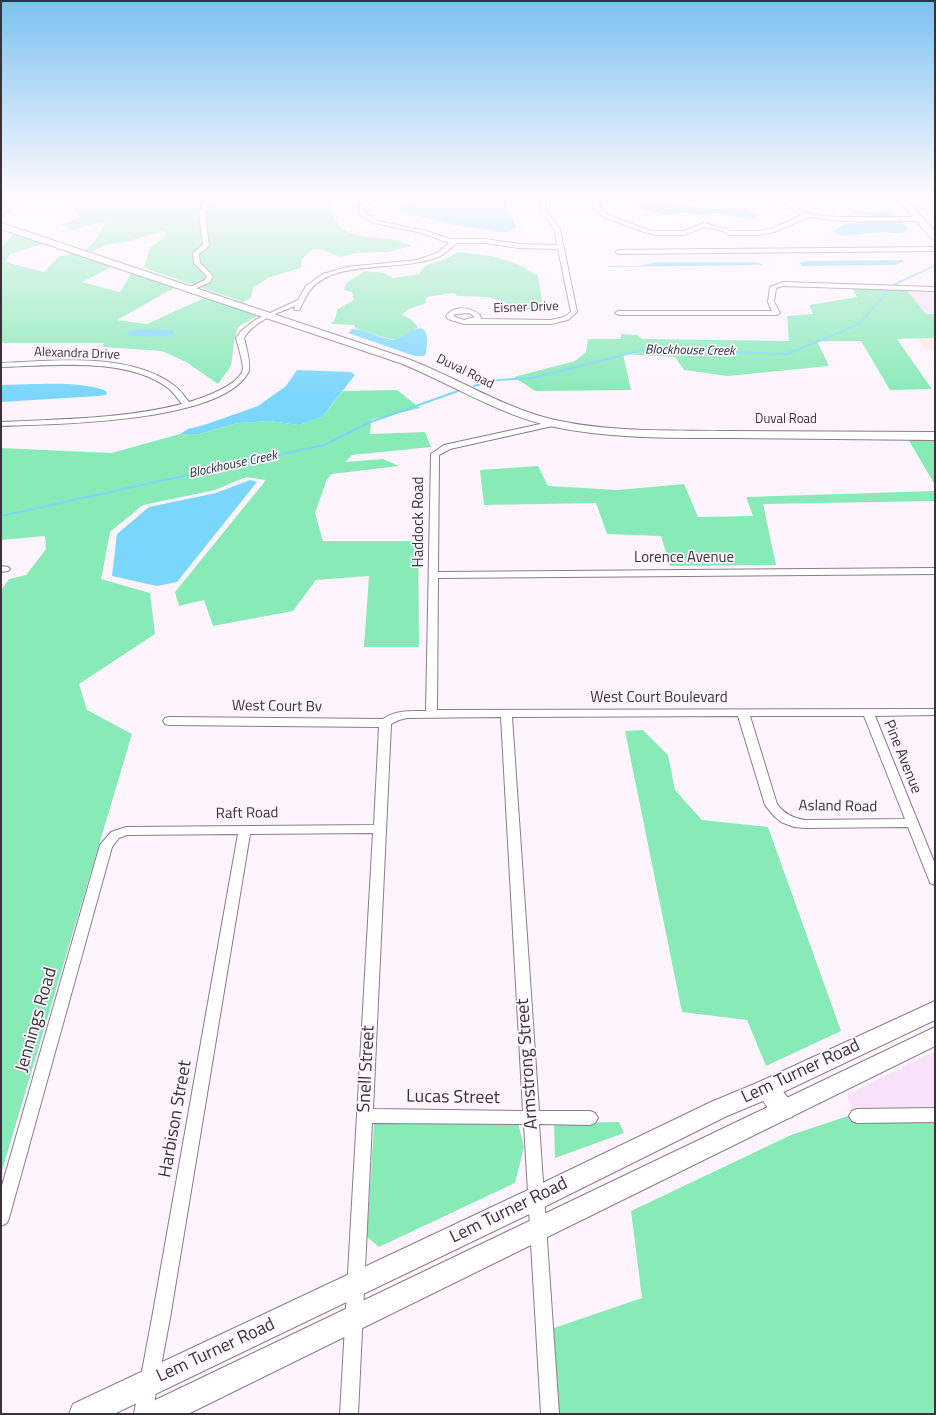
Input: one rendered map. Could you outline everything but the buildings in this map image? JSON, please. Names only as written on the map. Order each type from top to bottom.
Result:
[{"type":"main road","name":"Duval Road","points":[[112,263],[417,366],[502,406],[554,423],[590,429],[634,433],[935,436]]},
{"type":"main road","name":"Lem Turner Road","points":[[83,1414],[537,1198],[719,1109],[767,1089],[935,1010]]},
{"type":"main road","name":"Lem Turner Road","points":[[157,1414],[935,1036]]},
{"type":"main road","points":[[767,1089],[784,1110]]},
{"type":"street","points":[[190,289],[208,281],[210,276],[197,263]]},
{"type":"street","points":[[1,424],[130,416],[187,405],[217,395],[235,385],[241,378],[247,366],[242,346],[255,332],[273,317],[297,309],[298,302],[306,289],[315,280],[355,267],[401,263]]},
{"type":"street","name":"Eisner Drive","points":[[473,321],[551,322],[566,319],[574,312],[564,263]]},
{"type":"street","points":[[618,313],[777,312],[771,302],[773,287],[783,284],[935,289]]},
{"type":"street","name":"Alexandra Drive","points":[[1,365],[92,364],[129,368],[149,374],[167,383],[187,405]]},
{"type":"street","name":"Haddock Road","points":[[431,714],[435,454],[447,447],[554,423]]},
{"type":"street","name":"Lorence Avenue","points":[[433,575],[935,571]]},
{"type":"street","name":"Pine Avenue","points":[[868,712],[935,880]]},
{"type":"street","name":"West Court Boulevard","points":[[385,723],[390,718],[399,716],[431,714],[506,715],[935,712]]},
{"type":"street","name":"Asland Road","points":[[743,713],[771,805],[784,819],[794,823],[805,824],[912,823]]},
{"type":"street","name":"Armstrong Street","points":[[506,715],[550,1414]]},
{"type":"street","name":"West Court Bv","points":[[169,721],[385,723]]},
{"type":"street","name":"Snell Street","points":[[349,1414],[385,723]]},
{"type":"street","name":"Harbison Street","points":[[143,1414],[245,829]]},
{"type":"street","name":"Raft Road","points":[[115,835],[126,831],[379,829]]},
{"type":"street","name":"Jennings Road","points":[[1,1218],[106,845],[115,835]]},
{"type":"street","points":[[857,1116],[935,1115]]},
{"type":"street","name":"Lucas Street","points":[[365,1116],[590,1118]]},
{"type":"shaded area","points":[[906,289],[935,290],[935,314],[926,314]]},
{"type":"shaded area","points":[[918,338],[935,338],[935,349],[924,349]]},
{"type":"shaded area","points":[[935,1051],[935,1120],[857,1122],[847,1095]]},
{"type":"green space","points":[[1,263],[9,263],[44,272],[52,263],[105,263],[114,266],[82,282],[120,292],[132,272],[176,287],[117,320],[147,324],[206,297],[257,316],[238,327],[234,342],[231,366],[218,384],[186,362],[162,351],[103,347],[104,343],[1,343]]},
{"type":"green space","points":[[145,263],[302,263],[301,268],[268,278],[253,288],[251,298],[243,302],[144,268]]},
{"type":"green space","points":[[434,263],[514,263],[538,275],[542,301],[534,310],[520,309],[487,297],[457,296],[454,293],[430,296],[426,298],[426,303],[407,310],[402,315],[411,319],[418,327],[395,340],[368,333],[355,328],[354,325],[331,324],[335,319],[337,310],[354,299],[352,292],[344,290],[346,283],[365,271],[384,273],[393,278],[419,274],[423,268]]},
{"type":"green space","points":[[852,288],[906,289],[926,314],[935,314],[935,338],[897,339],[932,389],[890,390],[861,341],[817,341],[829,366],[728,376],[684,370],[675,357],[623,354],[631,390],[535,391],[514,377],[575,361],[586,352],[588,339],[621,339],[621,334],[637,335],[643,339],[789,341],[787,316],[813,314],[809,305],[857,297]]},
{"type":"green space","points":[[397,390],[420,408],[371,420],[370,434],[425,432],[431,447],[352,455],[345,462],[383,459],[399,466],[332,474],[327,479],[315,513],[323,541],[418,541],[419,647],[364,647],[369,576],[316,580],[293,611],[213,626],[204,600],[179,606],[175,592],[266,480],[246,477],[215,490],[143,505],[110,532],[101,579],[150,593],[155,634],[79,684],[87,710],[132,734],[1,1174],[1,590],[9,579],[26,575],[46,549],[45,536],[1,540],[1,448],[111,453],[180,434],[199,434],[238,423],[270,421],[299,425],[322,417],[343,391]]},
{"type":"green space","points":[[908,439],[935,440],[935,485]]},
{"type":"green space","points":[[538,466],[548,486],[618,490],[684,484],[698,517],[753,516],[746,497],[935,491],[935,501],[763,504],[776,565],[670,566],[661,536],[607,534],[596,503],[484,505],[480,470]]},
{"type":"green space","points":[[643,730],[668,755],[675,790],[702,820],[768,827],[841,1031],[766,1066],[747,1020],[682,1012],[625,731]]},
{"type":"green space","points":[[854,1114],[935,1120],[935,1414],[558,1414],[551,1329],[642,1298],[631,1211],[791,1135]]},
{"type":"green space","points":[[619,1122],[624,1133],[555,1158],[554,1123]]},
{"type":"green space","points":[[518,1123],[524,1147],[515,1183],[379,1247],[367,1237],[374,1124]]},
{"type":"water","points":[[651,263],[758,263],[764,265],[610,267],[609,266],[638,266]]},
{"type":"water","points":[[800,263],[900,263],[896,265],[802,266]]},
{"type":"water","points":[[418,328],[422,329],[427,338],[426,354],[424,356],[415,356],[348,333],[352,329],[394,340]]},
{"type":"water","points":[[137,329],[172,330],[175,333],[168,337],[132,336],[127,334],[129,331]]},
{"type":"water","points":[[297,370],[351,372],[355,375],[322,417],[299,425],[270,421],[238,423],[199,434],[180,434],[188,429],[258,406],[286,386]]},
{"type":"water","points":[[69,384],[95,388],[106,391],[107,393],[106,395],[98,396],[1,402],[1,385]]},
{"type":"water","points":[[250,480],[257,482],[177,582],[157,586],[112,576],[117,534],[149,507],[216,493]]},
{"type":"waterway","name":"Blockhouse Creek","points":[[893,285],[934,266]]},
{"type":"waterway","name":"Blockhouse Creek","points":[[821,340],[859,324],[890,289]]},
{"type":"waterway","name":"Blockhouse Creek","points":[[474,386],[498,380],[533,378],[647,349],[787,354],[824,339]]},
{"type":"waterway","name":"Blockhouse Creek","points":[[1,516],[324,445],[368,423],[458,391]]}]
